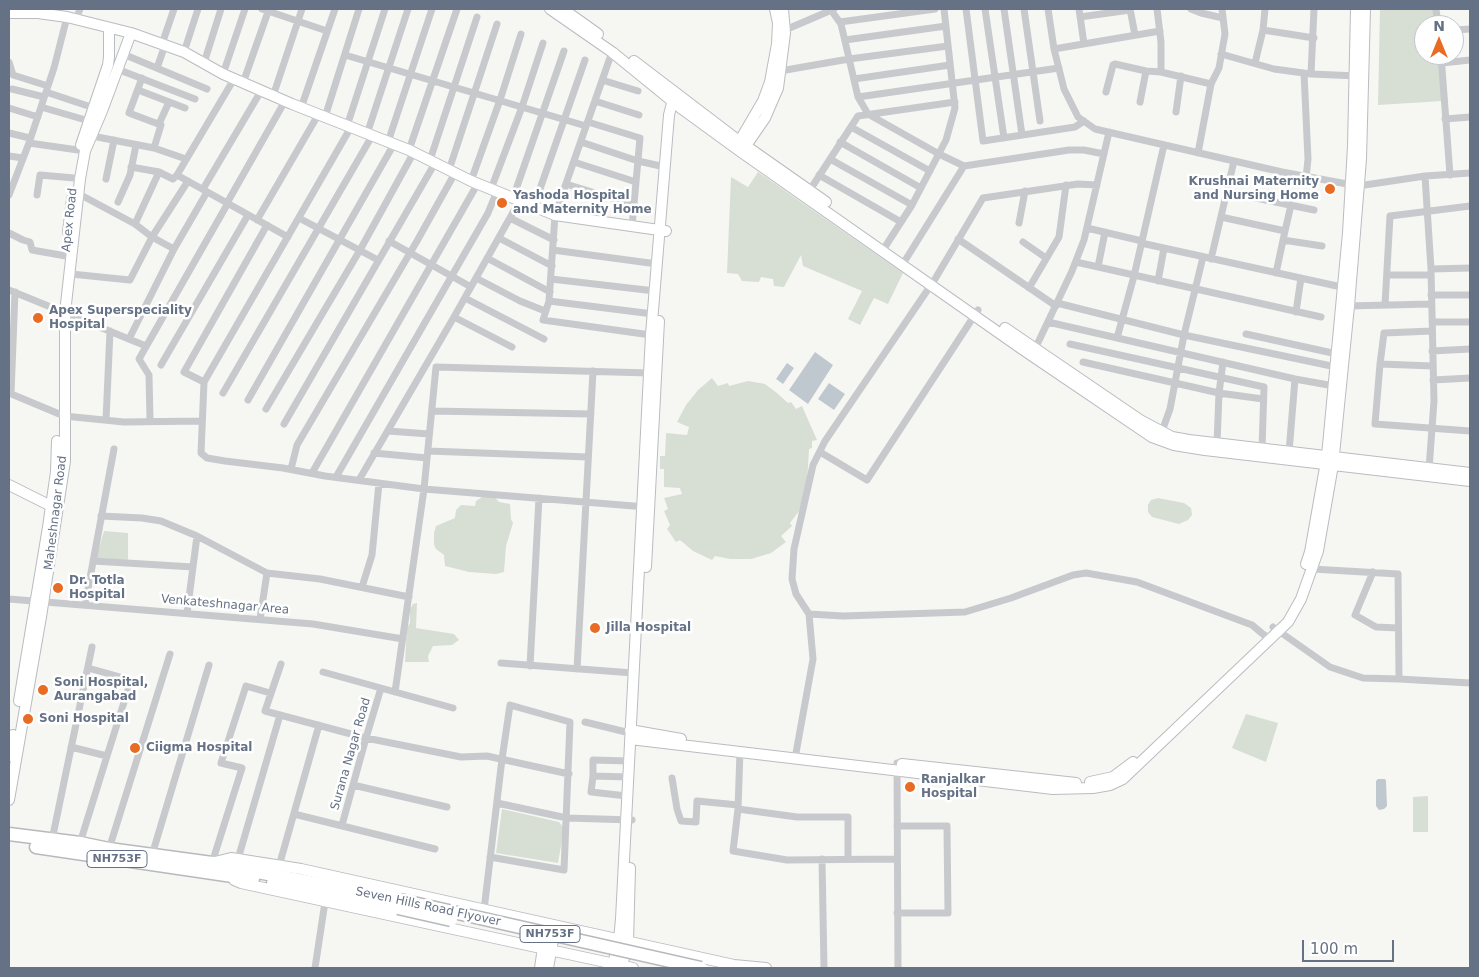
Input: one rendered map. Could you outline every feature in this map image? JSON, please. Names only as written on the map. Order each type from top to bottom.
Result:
[{"type":"highway","name":"NH753F","points":[[9,834],[212,863]]},
{"type":"highway","name":"NH753F","points":[[9,843],[231,867]]},
{"type":"highway","name":"Seven Hills Road Flyover","points":[[212,863],[400,900],[702,968]]},
{"type":"highway","name":"Seven Hills Road Flyover","points":[[231,867],[244,878],[407,910],[673,968]]},
{"type":"street","points":[[9,194],[30,140],[72,18],[80,9]]},
{"type":"street","points":[[157,68],[174,9]]},
{"type":"street","points":[[184,52],[198,9]]},
{"type":"street","points":[[204,63],[221,9]]},
{"type":"street","points":[[223,74],[245,9]]},
{"type":"street","points":[[131,167],[159,172],[173,178],[178,175],[186,159],[238,81],[267,9],[327,31]]},
{"type":"street","points":[[273,96],[302,9]]},
{"type":"street","points":[[301,108],[335,9]]},
{"type":"street","points":[[257,220],[321,116],[345,55],[360,9]]},
{"type":"street","points":[[385,9],[349,127],[299,218],[204,382],[201,453],[208,458],[424,489],[645,507]]},
{"type":"street","points":[[223,393],[319,229],[370,135],[408,9]]},
{"type":"street","points":[[248,400],[391,143],[432,9]]},
{"type":"street","points":[[266,409],[360,250],[411,151],[456,9]]},
{"type":"street","points":[[550,9],[807,194],[1152,437],[1160,435],[1172,436],[1217,444],[1289,452],[1330,461],[1470,482]]},
{"type":"street","points":[[563,9],[676,99]]},
{"type":"street","points":[[740,146],[763,101],[770,82],[777,44],[778,23],[775,9]]},
{"type":"street","points":[[740,146],[764,118],[778,88],[785,30],[783,9]]},
{"type":"street","points":[[840,22],[902,11],[935,9]]},
{"type":"street","points":[[884,247],[912,205],[939,154],[946,140],[956,108],[944,9]]},
{"type":"street","points":[[966,9],[983,141],[1075,127],[1084,121]]},
{"type":"street","points":[[985,9],[1004,138]]},
{"type":"street","points":[[1004,9],[1022,135]]},
{"type":"street","points":[[1024,9],[1040,121]]},
{"type":"street","points":[[1048,9],[1054,49],[1064,89],[1078,117],[1095,129],[1306,178],[1355,185],[1425,176],[1470,173]]},
{"type":"street","points":[[1079,9],[1084,44]]},
{"type":"street","points":[[1080,17],[1130,9],[1135,35]]},
{"type":"street","points":[[1157,9],[1162,60],[1161,72]]},
{"type":"street","points":[[1191,9],[1223,18]]},
{"type":"street","points":[[1198,153],[1211,84],[1219,68],[1225,34],[1222,9]]},
{"type":"street","points":[[1255,63],[1263,30],[1265,9]]},
{"type":"street","points":[[1306,178],[1308,159],[1308,74],[1314,38],[1314,9]]},
{"type":"street","points":[[1356,9],[1359,76]]},
{"type":"street","points":[[1271,633],[1288,622],[1301,599],[1318,551],[1330,461],[1347,288],[1355,185],[1359,76],[1365,9]]},
{"type":"street","points":[[785,30],[822,11],[832,10],[840,22],[858,97],[868,114],[964,166],[1069,150],[1084,150],[1104,154]]},
{"type":"street","points":[[9,13],[72,18],[130,33],[184,52],[238,81],[411,151],[474,182],[556,215],[664,231]]},
{"type":"street","points":[[284,424],[389,242],[432,161],[477,17]]},
{"type":"street","points":[[291,470],[297,446],[410,253],[452,171],[497,24]]},
{"type":"street","points":[[845,40],[946,26]]},
{"type":"street","name":"Apex Road","points":[[61,417],[62,312],[74,178],[89,121],[110,57],[109,28]]},
{"type":"street","points":[[1263,30],[1314,38]]},
{"type":"street","points":[[1054,49],[1160,31]]},
{"type":"street","name":"Apex Road","points":[[62,312],[71,274],[82,151],[92,136],[130,33]]},
{"type":"street","points":[[312,473],[431,265],[474,182],[521,34]]},
{"type":"street","points":[[336,477],[488,213],[543,42]]},
{"type":"street","points":[[780,71],[850,59],[948,46]]},
{"type":"street","points":[[359,480],[510,218],[564,51]]},
{"type":"street","points":[[612,52],[556,215],[549,301],[544,320],[651,335]]},
{"type":"street","points":[[123,54],[207,89]]},
{"type":"street","points":[[1221,54],[1274,69],[1308,74],[1359,76]]},
{"type":"street","points":[[345,55],[564,119],[640,138],[632,226]]},
{"type":"street","points":[[534,206],[586,60]]},
{"type":"street","points":[[9,62],[13,76],[46,92],[94,108]]},
{"type":"street","points":[[1106,92],[1113,65],[1118,64],[1146,71],[1181,76],[1211,84]]},
{"type":"street","points":[[854,79],[950,65]]},
{"type":"street","points":[[1442,65],[1450,174]]},
{"type":"street","points":[[858,97],[1059,68]]},
{"type":"street","points":[[118,69],[194,99]]},
{"type":"street","points":[[1140,102],[1146,71]]},
{"type":"street","points":[[1176,112],[1181,76]]},
{"type":"street","points":[[142,78],[129,113],[159,124]]},
{"type":"street","points":[[602,80],[638,92]]},
{"type":"street","points":[[12,89],[46,92]]},
{"type":"street","points":[[138,90],[185,108]]},
{"type":"street","points":[[129,339],[205,190],[261,90]]},
{"type":"street","points":[[629,820],[628,777],[633,735],[634,673],[659,325],[665,167],[669,115],[676,99]]},
{"type":"street","points":[[617,965],[623,941],[645,507],[651,335],[658,264],[664,231],[676,99]]},
{"type":"street","points":[[150,421],[149,375],[139,359],[285,101]]},
{"type":"street","points":[[595,101],[639,115]]},
{"type":"street","points":[[154,148],[161,125],[159,124],[169,102]]},
{"type":"street","points":[[807,194],[858,116],[955,102]]},
{"type":"street","points":[[41,107],[89,121]]},
{"type":"street","points":[[9,108],[38,117]]},
{"type":"street","points":[[1446,119],[1470,117]]},
{"type":"street","points":[[851,127],[930,170]]},
{"type":"street","points":[[1033,352],[1076,262],[1087,228],[1109,132]]},
{"type":"street","points":[[9,134],[82,151]]},
{"type":"street","points":[[92,136],[154,148],[186,159]]},
{"type":"street","points":[[106,179],[114,140]]},
{"type":"street","points":[[581,142],[638,161],[665,167]]},
{"type":"street","points":[[840,142],[921,188]]},
{"type":"street","points":[[118,202],[130,175],[136,145]]},
{"type":"street","points":[[1117,338],[1134,276],[1164,145]]},
{"type":"street","points":[[9,156],[23,158]]},
{"type":"street","points":[[830,159],[912,205]]},
{"type":"street","points":[[1211,259],[1234,161]]},
{"type":"street","points":[[574,162],[636,182]]},
{"type":"street","points":[[906,259],[964,166]]},
{"type":"street","points":[[136,224],[159,172]]},
{"type":"street","points":[[36,195],[40,175],[74,178]]},
{"type":"street","points":[[178,175],[288,237]]},
{"type":"street","points":[[820,175],[901,222]]},
{"type":"street","points":[[1425,176],[1431,272],[1433,366],[1429,469]]},
{"type":"street","points":[[71,274],[130,280],[152,237],[188,181]]},
{"type":"street","points":[[566,184],[634,204]]},
{"type":"street","points":[[796,753],[813,659],[809,614],[796,594],[792,579],[796,540],[813,465],[825,441],[934,282],[983,198],[1066,185],[1097,185]]},
{"type":"street","points":[[1029,288],[1059,238],[1066,185]]},
{"type":"street","points":[[1019,223],[1025,190]]},
{"type":"street","points":[[1227,192],[1314,210]]},
{"type":"street","points":[[79,194],[136,224],[152,237],[174,249]]},
{"type":"street","points":[[1276,273],[1291,205]]},
{"type":"street","points":[[1385,305],[1390,216],[1470,206]]},
{"type":"street","points":[[161,365],[248,215]]},
{"type":"street","points":[[1221,217],[1285,232]]},
{"type":"street","points":[[299,218],[378,260]]},
{"type":"street","points":[[510,218],[554,240]]},
{"type":"street","points":[[204,382],[184,372],[267,225]]},
{"type":"street","points":[[1087,228],[1211,259],[1347,288]]},
{"type":"street","points":[[1098,267],[1105,232]]},
{"type":"street","points":[[9,233],[30,242],[32,250],[66,256]]},
{"type":"street","points":[[499,238],[552,266]]},
{"type":"street","points":[[958,239],[1056,305],[1184,335],[1336,367]]},
{"type":"street","points":[[1284,240],[1322,246]]},
{"type":"street","points":[[389,242],[471,287]]},
{"type":"street","points":[[1023,242],[1046,258]]},
{"type":"street","points":[[884,247],[906,259],[934,282]]},
{"type":"street","points":[[1158,281],[1164,248]]},
{"type":"street","points":[[553,250],[658,264]]},
{"type":"street","points":[[1160,435],[1170,409],[1180,352],[1203,257]]},
{"type":"street","points":[[487,258],[550,292]]},
{"type":"street","points":[[1076,262],[1321,317]]},
{"type":"street","points":[[1387,276],[1470,268]]},
{"type":"street","points":[[476,278],[520,301],[545,311]]},
{"type":"street","points":[[1296,312],[1301,278]]},
{"type":"street","points":[[551,279],[655,291]]},
{"type":"street","points":[[146,346],[12,291],[10,394],[61,417],[106,420],[202,421]]},
{"type":"street","points":[[1431,295],[1470,295]]},
{"type":"street","points":[[465,298],[544,339]]},
{"type":"street","points":[[549,301],[653,314]]},
{"type":"street","points":[[1345,306],[1431,304]]},
{"type":"street","points":[[633,735],[680,738],[897,766],[980,781],[1053,789],[1070,786],[1110,785],[1123,779],[1271,633],[1292,602],[1310,552],[1330,461],[1337,354],[1345,306]]},
{"type":"street","points":[[820,452],[867,480],[976,312]]},
{"type":"street","points":[[454,317],[512,347]]},
{"type":"street","points":[[1048,322],[1334,386]]},
{"type":"street","points":[[1432,322],[1470,322]]},
{"type":"street","points":[[106,420],[110,331]]},
{"type":"street","points":[[1432,331],[1384,333],[1375,424],[1470,430]]},
{"type":"street","points":[[1246,334],[1337,354]]},
{"type":"street","points":[[1070,344],[1264,388],[1262,449]]},
{"type":"street","points":[[1432,351],[1470,349]]},
{"type":"street","points":[[1083,362],[1175,384],[1263,399]]},
{"type":"street","points":[[1217,444],[1220,378],[1223,362]]},
{"type":"street","points":[[1380,364],[1433,366]]},
{"type":"street","points":[[396,692],[424,489],[436,367],[649,373]]},
{"type":"street","points":[[577,669],[593,371]]},
{"type":"street","points":[[1289,452],[1294,378]]},
{"type":"street","points":[[1433,380],[1470,378]]},
{"type":"street","points":[[432,410],[591,414]]},
{"type":"street","name":"Maheshnagar Road","points":[[9,800],[12,766],[55,507],[65,460],[61,417]]},
{"type":"street","points":[[388,431],[429,434]]},
{"type":"street","points":[[1160,435],[1174,445],[1205,450],[1470,474]]},
{"type":"street","points":[[85,605],[114,449]]},
{"type":"street","points":[[374,453],[588,457]]},
{"type":"street","points":[[362,587],[372,555],[379,483]]},
{"type":"street","points":[[9,485],[55,507]]},
{"type":"street","points":[[530,666],[538,498]]},
{"type":"street","points":[[101,516],[161,521],[197,536],[267,573],[409,596]]},
{"type":"street","points":[[187,613],[197,536]]},
{"type":"street","points":[[93,561],[193,567]]},
{"type":"street","points":[[1312,570],[1398,574],[1399,679]]},
{"type":"street","points":[[1373,572],[1355,615],[1376,627],[1398,628]]},
{"type":"street","points":[[260,619],[267,573]]},
{"type":"street","points":[[809,614],[843,616],[965,612],[1012,598],[1073,575],[1086,573],[1137,582],[1252,625],[1271,633],[1330,667],[1362,678],[1470,684]]},
{"type":"street","name":"Venkateshnagar Area","points":[[9,599],[313,624],[403,639]]},
{"type":"street","name":"Maheshnagar Road","points":[[9,756],[40,602]]},
{"type":"street","points":[[52,840],[92,647]]},
{"type":"street","points":[[109,849],[170,654]]},
{"type":"street","points":[[281,664],[265,711],[366,738],[461,757],[487,756],[569,774]]},
{"type":"street","points":[[501,664],[634,673]]},
{"type":"street","points":[[152,855],[209,665]]},
{"type":"street","points":[[80,843],[131,680],[88,668]]},
{"type":"street","points":[[323,672],[453,708]]},
{"type":"street","points":[[212,863],[242,768],[221,763],[246,686],[270,693]]},
{"type":"street","name":"Surana Nagar Road","points":[[342,826],[381,688]]},
{"type":"street","points":[[484,910],[490,857],[502,759],[510,704],[570,722],[564,870],[490,857]]},
{"type":"street","points":[[280,715],[231,867],[241,883],[633,968]]},
{"type":"street","points":[[585,722],[633,735],[740,751],[897,766]]},
{"type":"street","points":[[279,866],[319,725]]},
{"type":"street","points":[[71,747],[107,756]]},
{"type":"street","points":[[740,751],[738,807],[732,851],[786,860],[896,859]]},
{"type":"street","points":[[627,796],[591,792],[593,760],[629,761]]},
{"type":"street","points":[[897,766],[898,968]]},
{"type":"street","points":[[593,776],[628,777]]},
{"type":"street","points":[[672,778],[681,821],[696,822],[697,800],[797,817],[848,817],[848,859]]},
{"type":"street","points":[[353,785],[447,807]]},
{"type":"street","points":[[497,803],[567,818],[629,820]]},
{"type":"street","points":[[294,814],[434,849]]},
{"type":"street","points":[[897,826],[947,826],[948,913],[897,914]]},
{"type":"street","points":[[822,859],[824,968]]},
{"type":"street","points":[[231,867],[279,866],[301,869],[734,966],[766,968]]},
{"type":"street","points":[[315,968],[325,902]]},
{"type":"street","points":[[540,968],[547,949],[551,925]]},
{"type":"street","points":[[547,949],[548,968]]},
{"type":"shaded area","points":[[1380,9],[1433,9],[1434,15],[1414,15],[1414,65],[1439,65],[1442,101],[1378,105]]},
{"type":"shaded area","points":[[758,172],[903,273],[888,304],[874,298],[860,325],[848,319],[862,291],[803,266],[801,255],[784,287],[774,286],[773,279],[761,277],[759,282],[742,281],[738,274],[727,273],[731,177],[748,187]]},
{"type":"shaded area","points":[[815,352],[833,365],[808,404],[789,390]]},
{"type":"shaded area","points":[[787,363],[794,368],[783,384],[776,379]]},
{"type":"shaded area","points":[[712,378],[718,386],[728,383],[729,386],[748,381],[765,384],[788,403],[791,402],[796,409],[802,406],[817,440],[812,441],[812,448],[809,449],[807,483],[799,511],[790,523],[792,526],[781,536],[786,542],[771,553],[751,559],[730,559],[715,556],[712,560],[693,551],[680,540],[676,542],[667,529],[670,525],[664,511],[668,509],[664,498],[682,494],[680,488],[664,487],[664,469],[660,469],[660,456],[665,456],[666,433],[687,435],[689,427],[677,422],[686,405],[698,390]]},
{"type":"shaded area","points":[[829,383],[845,394],[834,410],[818,399]]},
{"type":"shaded area","points":[[485,495],[494,496],[499,502],[510,504],[513,523],[506,546],[504,572],[496,574],[469,572],[445,566],[444,555],[434,545],[436,526],[455,518],[456,510],[461,505],[475,506],[476,501]]},
{"type":"shaded area","points":[[1158,498],[1184,503],[1191,508],[1192,515],[1188,520],[1179,524],[1152,517],[1148,512],[1148,505],[1151,500]]},
{"type":"shaded area","points":[[104,531],[128,533],[128,560],[96,558]]},
{"type":"shaded area","points":[[417,603],[416,628],[454,634],[459,640],[452,645],[433,646],[428,656],[429,662],[405,662],[410,609],[413,604]]},
{"type":"shaded area","points":[[1246,714],[1278,723],[1266,762],[1232,748]]},
{"type":"shaded area","points":[[1378,779],[1385,779],[1386,781],[1387,806],[1379,810],[1376,806],[1376,781]]},
{"type":"shaded area","points":[[1428,796],[1428,832],[1413,832],[1413,797]]},
{"type":"shaded area","points":[[502,809],[559,822],[564,828],[558,863],[496,853]]},
{"type":"place","name":"Krushnai Maternity and Nursing Home","points":[[1330,189]]},
{"type":"place","name":"Yashoda Hospital and Maternity Home","points":[[502,203]]},
{"type":"place","name":"Apex Superspeciality Hospital","points":[[38,318]]},
{"type":"place","name":"Dr. Totla Hospital","points":[[58,588]]},
{"type":"place","name":"Jilla Hospital","points":[[595,628]]},
{"type":"place","name":"Soni Hospital, Aurangabad","points":[[43,690]]},
{"type":"place","name":"Soni Hospital","points":[[28,719]]},
{"type":"place","name":"Ciigma Hospital","points":[[135,748]]},
{"type":"place","name":"Ranjalkar Hospital","points":[[910,787]]}]
